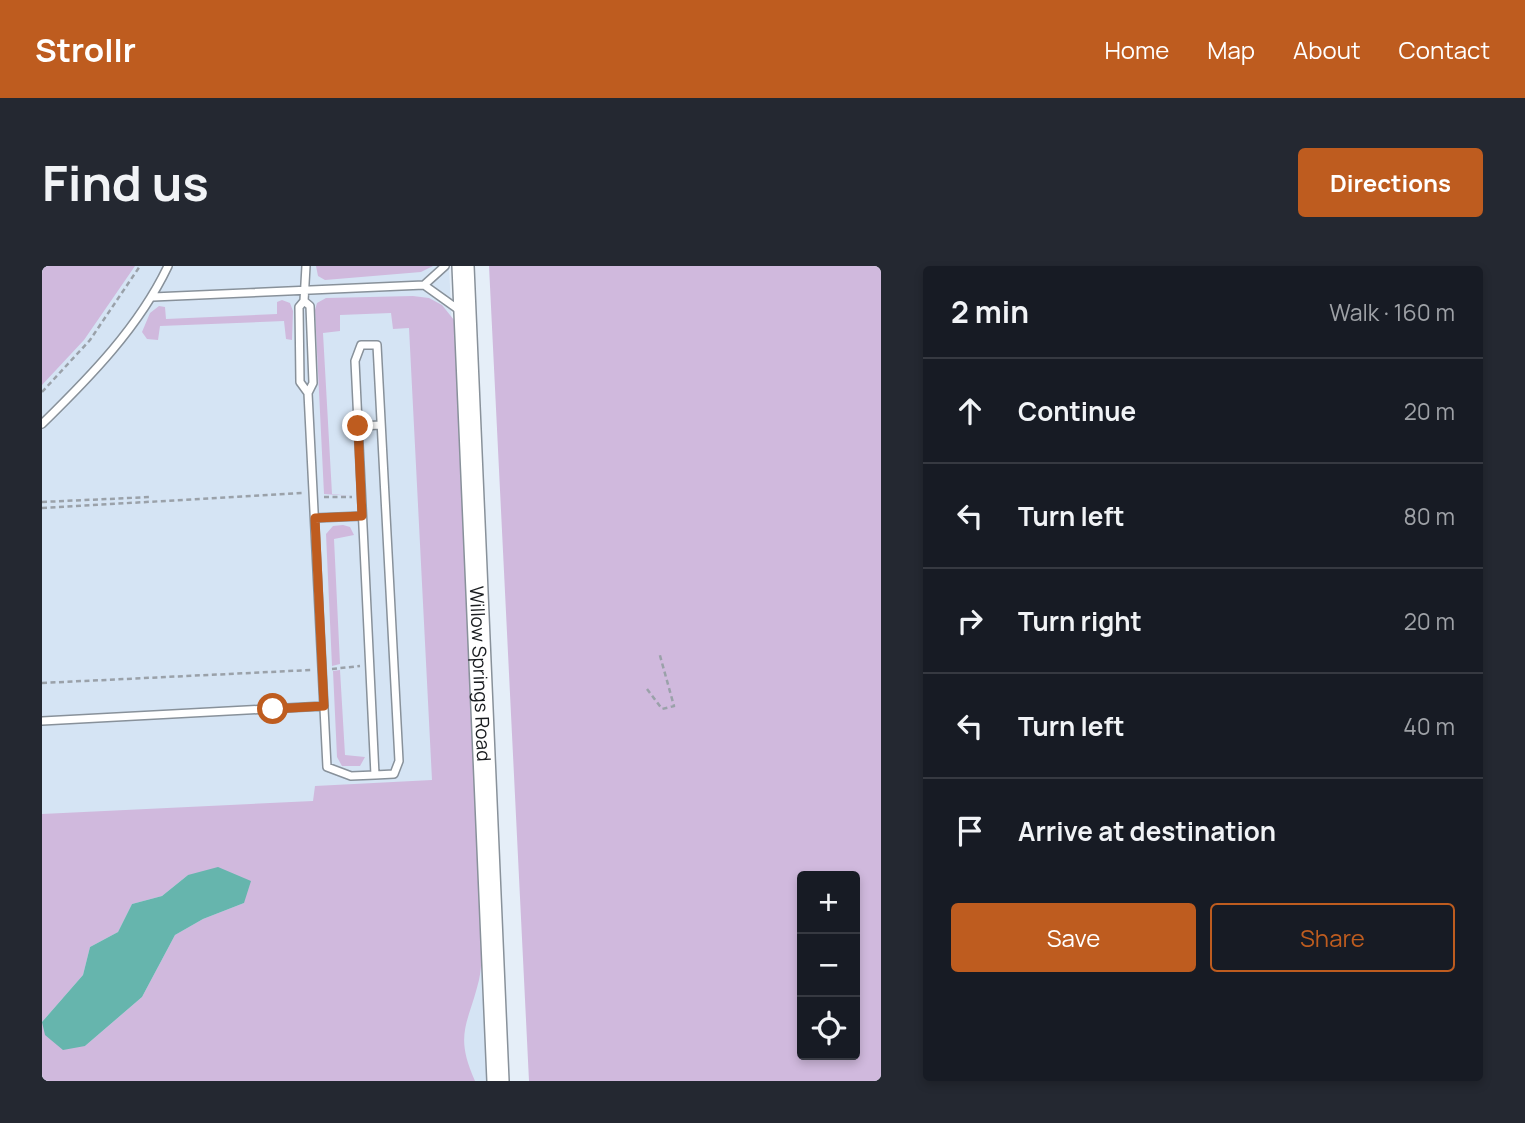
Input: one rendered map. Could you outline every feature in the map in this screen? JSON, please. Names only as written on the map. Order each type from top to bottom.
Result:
[{"type":"main road","name":"Willow Springs Road","points":[[463,266],[498,1081]]},
{"type":"lane","points":[[42,424],[127,332],[153,297],[168,266]]},
{"type":"lane","points":[[306,266],[304,301],[299,307],[300,382],[308,393]]},
{"type":"lane","points":[[424,285],[445,266]]},
{"type":"lane","points":[[153,297],[424,285],[465,315]]},
{"type":"lane","points":[[304,301],[310,306],[313,383],[308,393],[327,767],[351,776],[375,775],[394,774],[399,761],[377,345],[361,345],[355,361],[375,775]]},
{"type":"lane","points":[[358,426],[381,425]]},
{"type":"lane","points":[[315,518],[362,516]]},
{"type":"lane","points":[[42,721],[324,706]]},
{"type":"path","points":[[42,392],[90,340],[140,266]]},
{"type":"path","points":[[42,508],[313,495],[352,497]]},
{"type":"path","points":[[42,502],[151,497]]},
{"type":"path","points":[[647,690],[662,709],[674,706],[659,652]]},
{"type":"path","points":[[42,683],[352,666]]},
{"type":"shaded area","points":[[42,266],[449,266],[488,1081],[42,1081]]},
{"type":"shaded area","points":[[42,266],[135,266],[84,340],[42,385]]},
{"type":"shaded area","points":[[316,266],[433,266],[421,272],[325,280],[318,276]]},
{"type":"shaded area","points":[[489,266],[881,266],[881,1081],[529,1081]]},
{"type":"shaded area","points":[[326,298],[429,298],[442,305],[458,325],[459,447],[467,546],[483,935],[480,975],[467,1019],[464,1040],[465,1052],[475,1081],[42,1081],[42,1022],[42,814],[313,801],[315,786],[432,780],[409,328],[393,329],[391,313],[340,315],[340,331],[323,333],[332,494],[352,496],[324,494],[315,310],[317,303]],"holes":[[[188,875],[244,903],[203,919],[175,935],[142,997],[85,1046],[42,1022],[83,975],[90,947],[118,932],[132,904],[162,896]]]},
{"type":"shaded area","points":[[282,300],[290,303],[293,311],[292,340],[286,339],[284,321],[160,326],[158,340],[147,339],[142,332],[150,313],[159,306],[165,307],[166,319],[277,314],[277,302]]},
{"type":"shaded area","points":[[333,526],[350,527],[354,535],[334,539],[340,664],[332,666],[326,534]]},
{"type":"shaded area","points":[[340,670],[345,755],[365,757],[360,766],[342,766],[337,757],[333,671]]},
{"type":"shaded area","points":[[218,867],[251,881],[244,903],[203,919],[175,935],[142,997],[85,1046],[63,1050],[45,1035],[42,1022],[83,975],[90,947],[118,932],[132,904],[162,896],[188,875]]},
{"type":"route","points":[[273,709],[324,706],[315,518],[362,516],[358,426]]}]
